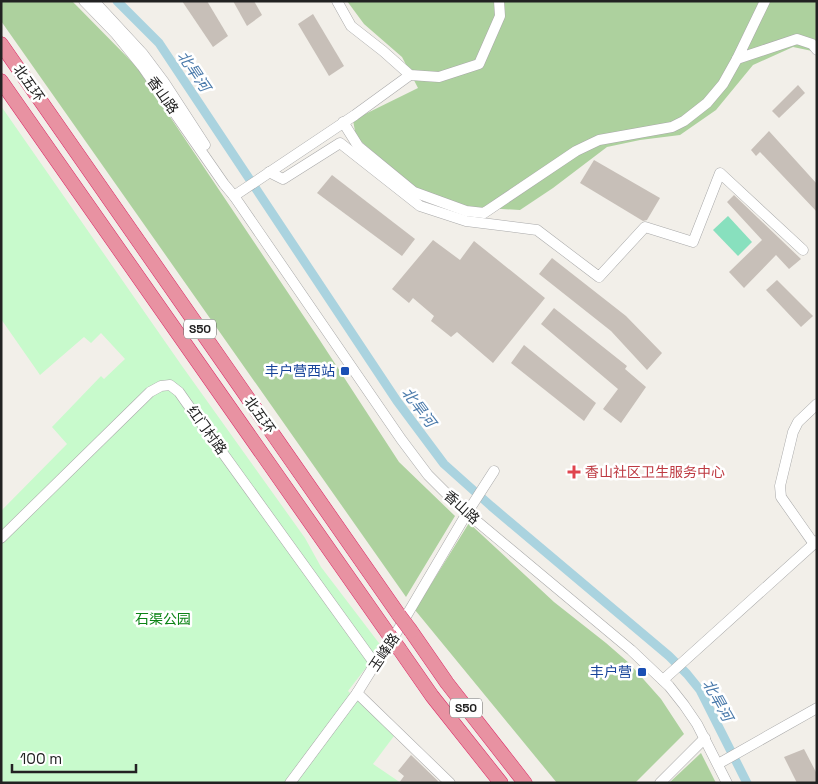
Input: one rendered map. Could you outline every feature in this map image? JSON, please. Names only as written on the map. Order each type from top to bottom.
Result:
[{"type":"highway","name":"北五环","points":[[1,44],[447,683],[526,783]]},
{"type":"highway","name":"北五环","points":[[1,81],[432,696],[500,783]]},
{"type":"street","name":"香山路","points":[[84,1],[116,34],[142,66],[428,475],[467,513],[631,650],[667,677],[705,738],[727,783]]},
{"type":"street","name":"香山路","points":[[94,1],[143,54],[229,181],[234,196]]},
{"type":"street","points":[[337,1],[351,26],[410,75],[439,78],[479,64],[500,16],[498,1]]},
{"type":"street","points":[[343,122],[358,146],[414,192],[466,211],[484,213],[576,151],[599,140],[672,127],[684,121],[707,103],[722,84],[737,60],[765,1]]},
{"type":"street","points":[[737,60],[797,39],[812,44],[817,50]]},
{"type":"street","points":[[234,196],[410,75]]},
{"type":"street","points":[[269,172],[283,179],[340,143],[420,206],[466,221],[537,230],[600,277],[645,227],[692,242],[720,173],[803,250]]},
{"type":"street","name":"红门村路","points":[[1,538],[150,392],[161,386],[170,385],[179,392],[375,664]]},
{"type":"street","points":[[667,677],[815,543],[781,497],[780,486],[793,432],[798,422],[817,404]]},
{"type":"street","name":"玉峰路","points":[[290,783],[357,693],[375,664],[386,652],[467,513],[494,471]]},
{"type":"street","points":[[357,693],[450,783]]},
{"type":"street","points":[[718,764],[817,708]]},
{"type":"street","points":[[660,783],[705,738]]},
{"type":"green space","points":[[1,1],[72,1],[136,66],[399,462],[455,516],[406,597],[1,21]]},
{"type":"green space","points":[[347,1],[817,1],[817,52],[793,47],[753,65],[716,110],[680,135],[640,140],[607,147],[553,188],[520,210],[434,205],[356,137],[353,120],[418,88],[402,57],[364,24]]},
{"type":"green space","name":"石渠公园","points":[[1,106],[182,366],[305,538],[321,567],[382,647],[348,691],[394,736],[373,764],[401,783],[1,783],[1,511],[67,444],[52,427],[101,376],[104,379],[125,359],[101,333],[91,343],[84,337],[40,375],[1,319]]},
{"type":"green space","points":[[728,216],[752,242],[738,256],[713,230]]},
{"type":"green space","points":[[469,523],[554,602],[629,663],[661,699],[684,734],[635,783],[557,783],[415,610]]},
{"type":"green space","points":[[701,753],[716,783],[669,783]]},
{"type":"building","points":[[182,1],[207,1],[228,36],[213,47]]},
{"type":"building","points":[[233,1],[254,1],[262,15],[247,26]]},
{"type":"building","points":[[313,14],[344,66],[329,76],[298,24]]},
{"type":"building","points":[[798,85],[805,93],[779,118],[772,111]]},
{"type":"building","points":[[769,131],[817,184],[817,212],[760,152],[756,156],[751,150]]},
{"type":"building","points":[[594,160],[660,198],[647,220],[643,221],[580,183]]},
{"type":"building","points":[[332,175],[415,239],[402,256],[317,193]]},
{"type":"building","points":[[734,195],[801,259],[789,269],[776,255],[744,288],[729,272],[762,240],[727,202]]},
{"type":"building","points":[[433,240],[460,260],[474,241],[545,298],[493,363],[457,332],[451,337],[431,321],[434,316],[413,298],[409,303],[392,289]]},
{"type":"building","points":[[552,258],[626,316],[662,353],[647,370],[611,331],[539,274]]},
{"type":"building","points":[[777,280],[813,316],[801,327],[766,290]]},
{"type":"building","points":[[554,308],[627,366],[625,369],[646,387],[621,423],[603,409],[618,389],[541,324]]},
{"type":"building","points":[[524,345],[596,403],[584,421],[511,363]]},
{"type":"building","points":[[804,749],[817,774],[817,783],[797,783],[784,757]]},
{"type":"building","points":[[411,755],[438,781],[437,783],[399,783],[404,776],[398,771]]},
{"type":"waterway","name":"北旱河","points":[[117,1],[159,43],[397,401],[444,464],[669,656],[687,674],[700,690],[747,783]]},
{"type":"place","name":"丰户营西站","points":[[345,371]]},
{"type":"place","name":"香山社区卫生服务中心","points":[[574,472]]},
{"type":"place","name":"丰户营","points":[[642,672]]}]
